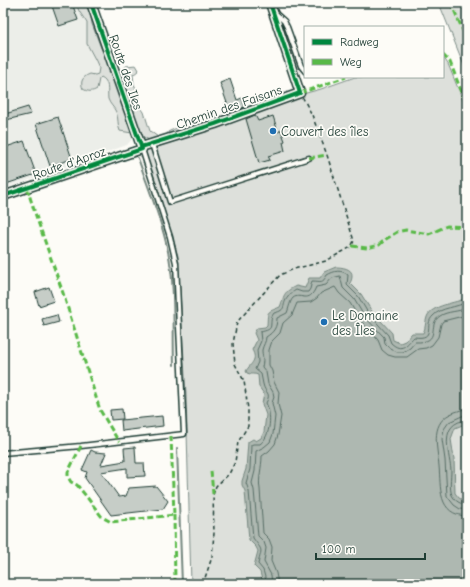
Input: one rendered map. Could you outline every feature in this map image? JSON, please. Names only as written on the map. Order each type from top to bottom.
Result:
[{"type":"street","name":"Route des Iles","points":[[91,3],[142,148]]},
{"type":"street","points":[[270,3],[300,93]]},
{"type":"street","name":"Chemin des Faisans","points":[[142,148],[216,124],[300,93]]},
{"type":"street","name":"Route d'Aproz","points":[[3,196],[142,148]]},
{"type":"lane","points":[[273,12],[284,21],[301,66],[304,70]]},
{"type":"lane","points":[[152,144],[170,202],[309,158]]},
{"type":"lane","name":"Route des Iles","points":[[3,453],[184,434],[176,263],[170,237],[142,148]]},
{"type":"path","points":[[203,584],[212,557],[214,539],[213,495],[216,486],[229,474],[235,462],[238,442],[248,426],[248,409],[244,381],[235,364],[234,344],[237,322],[280,275],[294,269],[326,261],[351,247],[354,240],[327,155],[312,115],[300,93]]},
{"type":"shaded area","points":[[3,3],[85,3],[133,132],[132,139],[127,145],[3,189]]},
{"type":"shaded area","name":"Le Domaine des Îles","points":[[76,3],[90,3],[92,24],[101,48],[109,62],[109,73],[118,85],[124,88],[125,87],[122,77],[124,68],[126,66],[136,65],[139,70],[133,75],[134,84],[138,93],[139,105],[144,112],[150,131],[162,140],[168,139],[168,132],[184,125],[192,128],[193,124],[198,119],[220,116],[221,123],[226,115],[321,89],[352,78],[444,78],[444,58],[448,64],[467,110],[467,584],[191,584],[186,394],[178,256],[153,173],[146,157],[145,151],[151,141],[138,134],[120,131],[117,114],[108,99],[108,86],[104,79],[101,77],[99,79],[97,89],[95,90],[87,91],[83,89],[83,78],[90,74],[98,74],[99,68],[87,44],[87,23],[79,11]]},
{"type":"shaded area","points":[[439,3],[467,3],[467,73]]},
{"type":"water","points":[[336,267],[346,268],[351,271],[352,277],[350,283],[361,294],[371,310],[392,333],[393,340],[400,343],[405,341],[412,333],[423,333],[427,317],[433,310],[467,298],[467,422],[455,428],[451,439],[454,459],[455,493],[459,498],[467,502],[467,584],[263,584],[260,572],[254,566],[258,551],[249,540],[245,491],[242,481],[246,469],[248,442],[253,439],[256,441],[261,438],[264,432],[266,415],[262,404],[264,394],[259,387],[258,375],[248,374],[246,371],[254,359],[254,353],[252,350],[257,340],[254,333],[257,328],[265,327],[267,325],[267,317],[269,313],[280,307],[288,291],[296,286],[305,288],[309,278],[320,278],[324,272]]},
{"type":"building","points":[[51,3],[72,3],[78,20],[59,26]]},
{"type":"building","points":[[230,79],[237,100],[242,98],[245,107],[228,113],[225,103],[227,103],[220,83]]},
{"type":"building","points":[[28,107],[31,114],[6,120],[5,114]]},
{"type":"building","points":[[255,115],[258,121],[273,116],[278,132],[281,130],[285,141],[283,142],[285,151],[268,156],[270,160],[259,163],[246,119]]},
{"type":"building","points":[[58,117],[72,159],[50,166],[36,124]]},
{"type":"building","points":[[24,141],[36,174],[3,185],[3,148]]},
{"type":"building","points":[[49,287],[54,301],[39,306],[35,292]]},
{"type":"building","points":[[57,315],[59,322],[44,326],[42,319]]},
{"type":"building","points":[[122,409],[123,419],[111,420],[110,410]]},
{"type":"building","points":[[162,416],[163,426],[122,431],[121,420]]},
{"type":"building","points":[[135,447],[136,463],[144,463],[145,476],[127,477],[127,468],[101,472],[119,497],[126,496],[129,488],[156,486],[168,501],[163,509],[111,515],[85,478],[87,472],[82,470],[91,450],[106,453],[101,465],[125,461],[124,448]]},
{"type":"waterway","points":[[138,158],[158,213],[169,256],[173,294],[174,365]]},
{"type":"waterway","points":[[177,448],[182,584]]},
{"type":"marked path","points":[[451,3],[467,40]]},
{"type":"marked path","points":[[444,56],[450,62],[467,106]]},
{"type":"marked path","points":[[300,93],[343,78]]},
{"type":"marked path","points":[[309,158],[327,155]]},
{"type":"marked path","points":[[27,188],[63,293],[100,410],[119,442]]},
{"type":"marked path","points":[[352,246],[367,248],[379,245],[397,232],[406,230],[429,234],[447,226],[467,227]]},
{"type":"marked path","points":[[81,446],[68,472],[68,477],[71,482],[77,485],[102,517],[111,522],[174,515],[171,436]]},
{"type":"marked path","points":[[211,471],[213,494]]},
{"type":"marked path","points":[[174,515],[175,584]]},
{"type":"cycle path","points":[[3,196],[142,149],[91,3]]},
{"type":"cycle path","points":[[141,147],[215,124],[300,93],[270,3]]},
{"type":"place","name":"Couvert des îles","points":[[273,131]]},
{"type":"place","name":"Le Domaine des Îles","points":[[324,322]]}]
